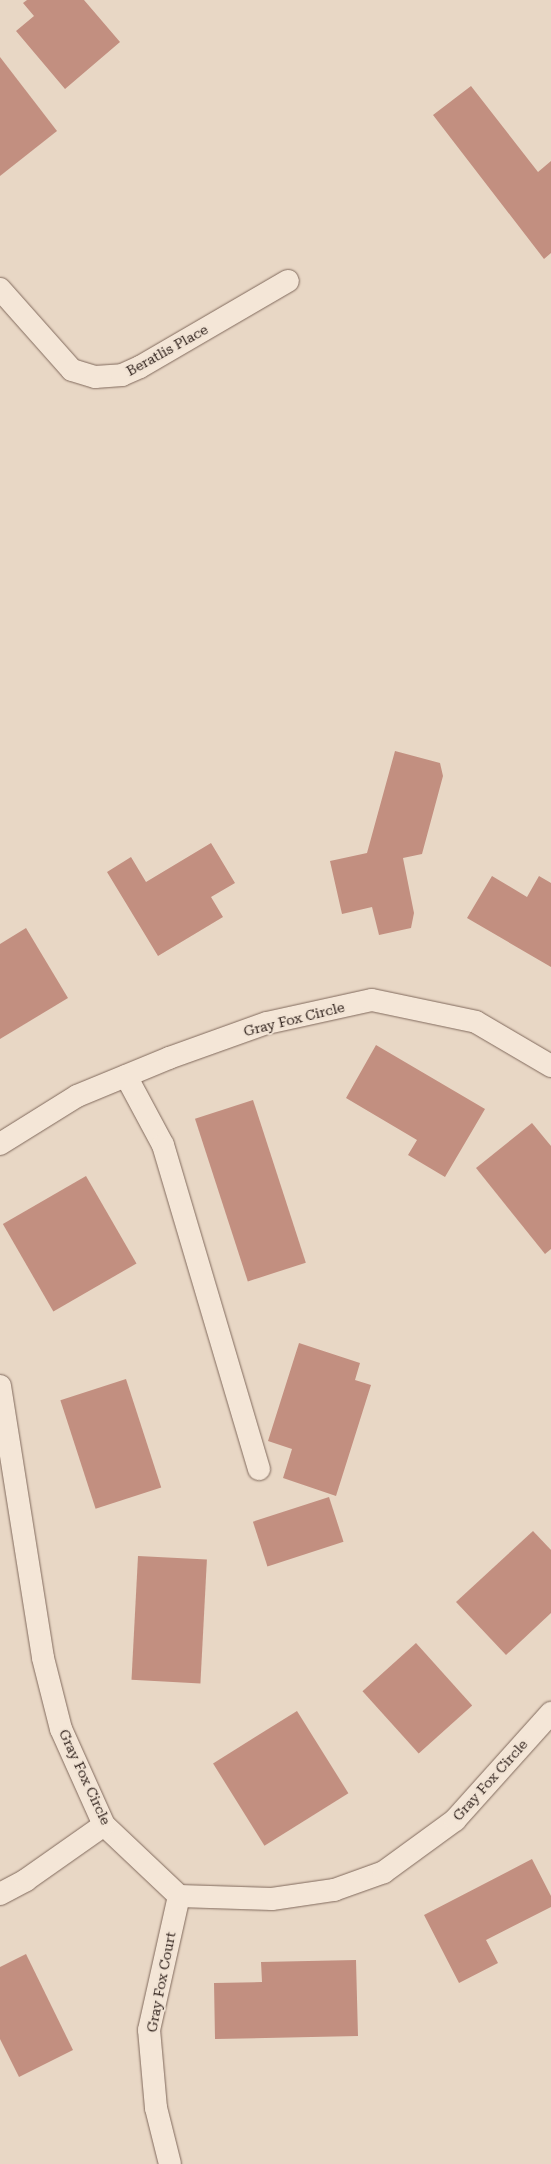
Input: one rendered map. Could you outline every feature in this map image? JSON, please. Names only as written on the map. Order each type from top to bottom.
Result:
[{"type":"street","name":"Beratlis Place","points":[[0,289],[72,370],[95,377],[122,375],[140,367],[288,281]]},
{"type":"street","name":"Gray Fox Circle","points":[[0,1144],[77,1096],[126,1076],[267,1023],[372,1000],[476,1022],[551,1066]]},
{"type":"street","points":[[126,1076],[163,1145],[259,1469]]},
{"type":"street","name":"Gray Fox Circle","points":[[0,1386],[43,1658],[62,1729],[104,1825],[179,1896],[272,1899],[334,1890],[384,1872],[455,1820],[551,1713]]},
{"type":"street","points":[[0,1894],[26,1880],[104,1825]]},
{"type":"street","name":"Gray Fox Court","points":[[170,2164],[156,2108],[149,2030],[179,1896]]},
{"type":"building","points":[[27,0],[84,0],[120,42],[65,89],[16,31],[34,16],[23,3]]},
{"type":"building","points":[[0,57],[57,131],[0,176]]},
{"type":"building","points":[[471,86],[538,172],[551,161],[551,253],[544,259],[433,115]]},
{"type":"building","points":[[395,751],[440,763],[443,776],[422,854],[403,858],[414,913],[411,928],[379,935],[372,907],[342,914],[330,861],[367,853]]},
{"type":"building","points":[[211,843],[235,883],[211,897],[223,917],[158,956],[107,872],[131,857],[146,882]]},
{"type":"building","points":[[492,876],[527,897],[539,876],[551,883],[551,967],[467,918]]},
{"type":"building","points":[[26,928],[68,998],[0,1039],[0,944]]},
{"type":"building","points":[[376,1045],[485,1109],[445,1177],[408,1155],[417,1140],[346,1098]]},
{"type":"building","points":[[253,1100],[306,1263],[248,1281],[195,1119]]},
{"type":"building","points":[[532,1123],[551,1146],[551,1249],[545,1254],[476,1168]]},
{"type":"building","points":[[86,1176],[136,1263],[53,1311],[3,1224]]},
{"type":"building","points":[[299,1343],[360,1363],[355,1380],[371,1385],[336,1496],[283,1478],[292,1449],[268,1441]]},
{"type":"building","points":[[126,1379],[161,1487],[96,1509],[60,1400]]},
{"type":"building","points":[[329,1497],[344,1542],[267,1566],[253,1522]]},
{"type":"building","points":[[533,1531],[551,1550],[551,1613],[506,1655],[456,1602]]},
{"type":"building","points":[[138,1556],[207,1560],[200,1683],[132,1680]]},
{"type":"building","points":[[416,1643],[472,1705],[419,1754],[362,1691]]},
{"type":"building","points":[[297,1711],[348,1793],[264,1846],[213,1763]]},
{"type":"building","points":[[532,1859],[551,1896],[551,1907],[486,1940],[498,1963],[459,1983],[424,1915]]},
{"type":"building","points":[[26,1954],[73,2050],[19,2077],[0,2039],[0,1967]]},
{"type":"building","points":[[356,1960],[358,2036],[215,2039],[214,1983],[262,1982],[261,1962]]}]
